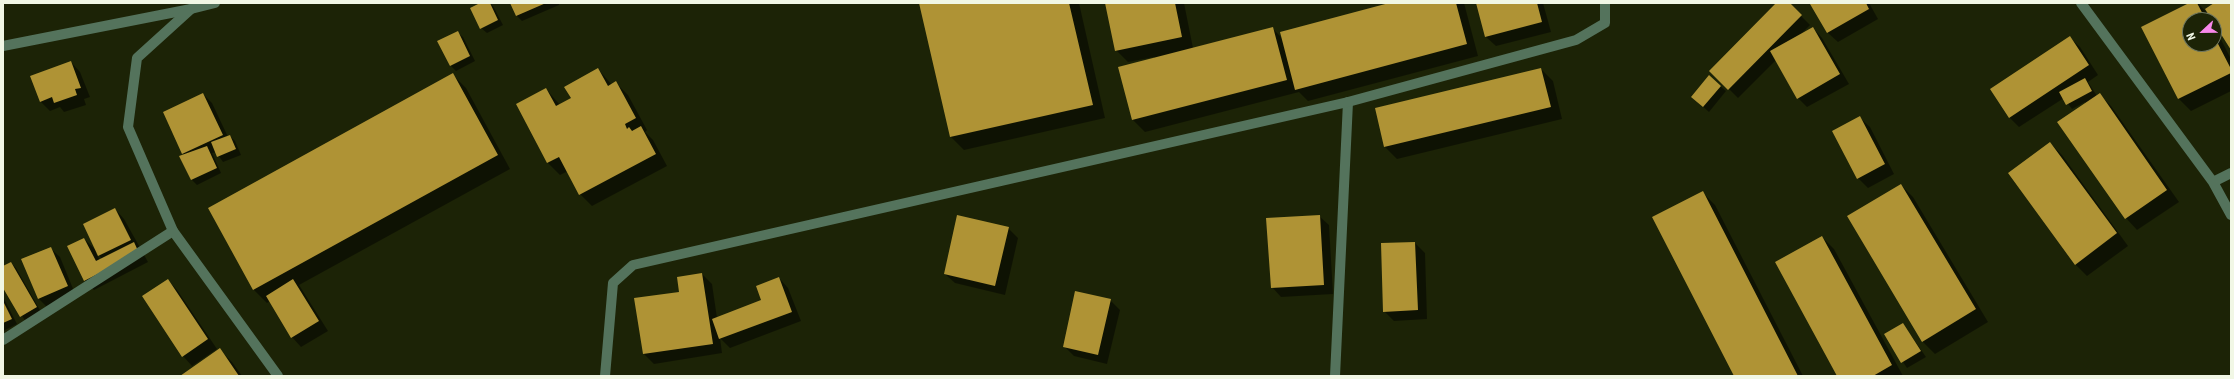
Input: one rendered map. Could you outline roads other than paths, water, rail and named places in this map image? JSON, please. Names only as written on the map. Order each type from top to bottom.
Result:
[{"type":"street","points":[[3,46],[215,3]]},
{"type":"street","points":[[605,376],[613,283],[633,265],[1348,102],[1576,40],[1605,23],[1605,3]]},
{"type":"street","points":[[2081,3],[2213,182],[2231,215]]},
{"type":"street","points":[[191,9],[137,58],[128,127],[173,231],[278,376]]},
{"type":"street","points":[[1336,376],[1348,102]]},
{"type":"street","points":[[2213,182],[2231,173]]},
{"type":"street","points":[[3,340],[173,231]]}]
